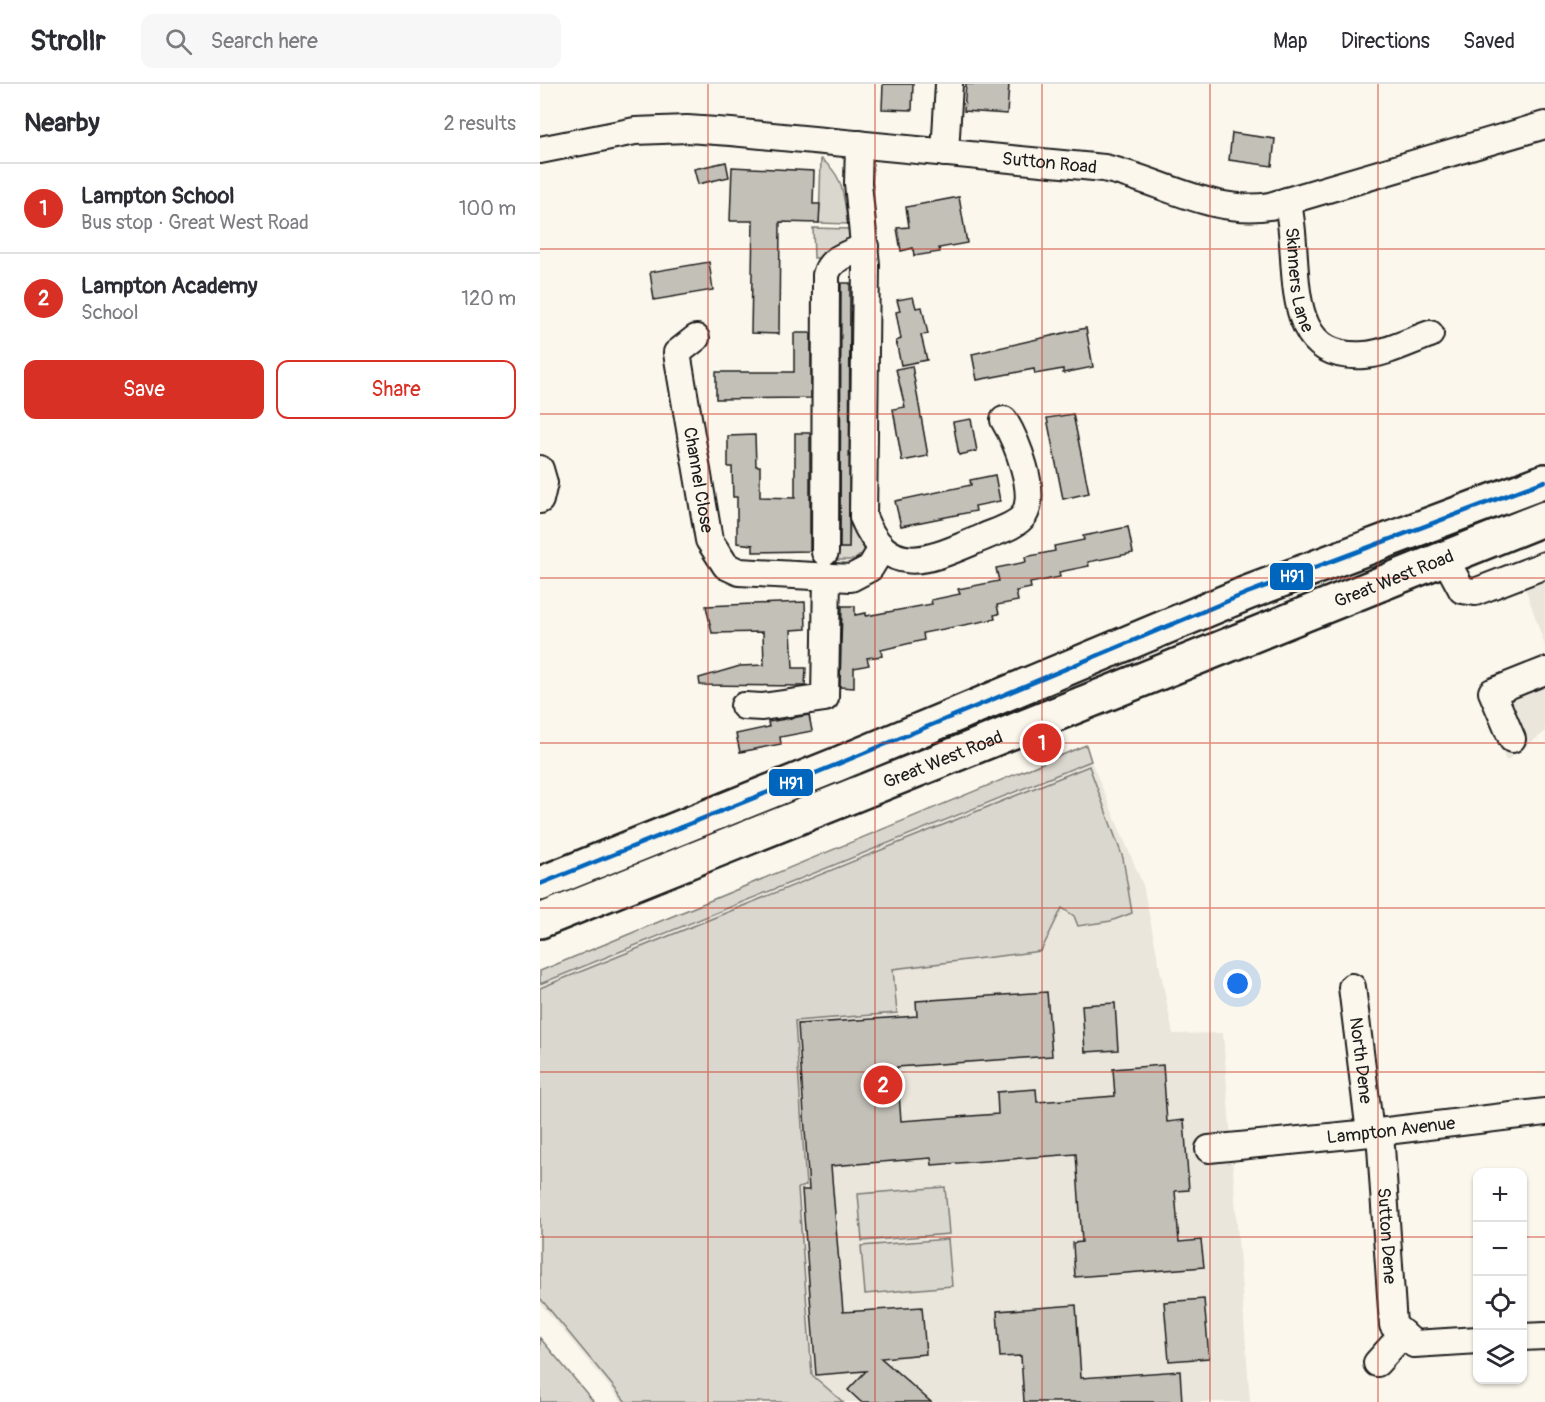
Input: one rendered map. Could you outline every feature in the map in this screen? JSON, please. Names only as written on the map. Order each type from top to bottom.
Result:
[{"type":"highway","name":"Great West Road","points":[[540,884],[838,764],[1247,593],[1545,481]]},
{"type":"highway","name":"Great West Road","points":[[540,921],[1451,571],[1545,518]]},
{"type":"street","points":[[945,153],[949,84]]},
{"type":"street","name":"Sutton Road","points":[[540,150],[635,131],[687,129],[1104,168],[1234,209],[1257,208],[1287,201],[1545,125]]},
{"type":"street","points":[[859,144],[858,183],[865,246],[863,517],[881,550],[900,558],[934,558],[1011,525],[1024,516],[1028,498],[1025,473],[1015,438],[1004,420]]},
{"type":"street","name":"Skinners Lane","points":[[1287,201],[1292,218],[1299,313],[1307,332],[1324,346],[1347,355],[1367,355],[1430,334]]},
{"type":"street","points":[[744,706],[825,698],[826,275],[828,266],[835,259],[865,246]]},
{"type":"street","name":"Channel Close","points":[[696,338],[677,353],[710,540],[726,566],[739,572],[826,564],[851,578],[870,568],[881,550]]},
{"type":"street","points":[[540,469],[544,483],[540,500]]},
{"type":"street","name":"Great West Road","points":[[1451,571],[1462,590],[1474,592],[1545,565]]},
{"type":"street","points":[[1512,739],[1492,692],[1545,671]]},
{"type":"street","name":"North Dene","points":[[1352,987],[1375,1132]]},
{"type":"street","name":"Lampton Avenue","points":[[1209,1149],[1545,1112]]},
{"type":"street","name":"Sutton Dene","points":[[1375,1132],[1393,1325],[1403,1334]]},
{"type":"street","points":[[1377,1363],[1403,1334],[1414,1344],[1473,1340]]},
{"type":"street","points":[[1527,1337],[1545,1336]]},
{"type":"shaded area","points":[[821,159],[839,180],[848,224],[819,223]]},
{"type":"shaded area","points":[[813,228],[850,229],[850,239],[823,258],[814,258]]},
{"type":"shaded area","points":[[850,524],[864,546],[864,552],[854,560],[832,560],[832,548],[849,548]]},
{"type":"shaded area","points":[[1545,575],[1545,646],[1524,584]]},
{"type":"shaded area","points":[[1545,664],[1545,732],[1506,761],[1478,691]]},
{"type":"shaded area","points":[[1086,745],[1091,761],[540,984],[540,971]]},
{"type":"shaded area","points":[[1091,761],[1143,885],[1173,1034],[1223,1033],[1250,1402],[622,1402],[540,1303],[540,984]]},
{"type":"shaded area","points":[[1089,766],[1123,858],[1132,913],[1111,921],[1078,926],[1074,916],[1062,908],[1041,951],[893,969],[897,1013],[795,1021],[806,1186],[798,1188],[812,1375],[843,1402],[626,1402],[540,1298],[540,988]]},
{"type":"shaded area","points":[[945,1187],[949,1234],[862,1241],[858,1194]]},
{"type":"shaded area","points":[[948,1239],[952,1286],[865,1294],[861,1246]]},
{"type":"shaded area","points":[[540,1338],[594,1402],[540,1402]]},
{"type":"building","points":[[883,84],[913,84],[912,110],[882,109]]},
{"type":"building","points":[[966,84],[1009,84],[1007,114],[964,111]]},
{"type":"building","points":[[1232,133],[1275,139],[1272,166],[1229,160]]},
{"type":"building","points":[[726,162],[729,177],[698,184],[694,169]]},
{"type":"building","points":[[732,167],[814,171],[813,204],[820,204],[819,223],[780,222],[779,334],[751,333],[753,221],[730,221]]},
{"type":"building","points":[[959,197],[967,243],[939,248],[940,252],[914,256],[913,248],[901,251],[897,228],[909,227],[906,207]]},
{"type":"building","points":[[709,262],[713,290],[654,300],[650,272]]},
{"type":"building","points":[[841,283],[850,283],[849,548],[840,548]]},
{"type":"building","points":[[913,297],[916,308],[922,307],[928,334],[921,335],[927,360],[901,365],[896,341],[901,339],[896,312],[900,311],[897,300]]},
{"type":"building","points":[[1086,328],[1093,367],[1063,373],[1063,369],[1035,374],[1034,369],[977,380],[972,354]]},
{"type":"building","points":[[794,333],[811,333],[811,398],[716,399],[716,372],[794,372]]},
{"type":"building","points":[[912,366],[928,456],[902,461],[893,409],[905,407],[896,369]]},
{"type":"building","points":[[1073,414],[1089,493],[1063,499],[1047,418]]},
{"type":"building","points":[[971,419],[977,451],[959,455],[953,422]]},
{"type":"building","points":[[795,433],[810,433],[810,551],[753,552],[753,545],[737,543],[737,497],[733,497],[732,467],[728,467],[728,436],[755,435],[756,466],[760,466],[760,497],[795,498]]},
{"type":"building","points":[[995,475],[1000,501],[975,506],[976,511],[901,526],[895,501],[971,485],[970,480]]},
{"type":"building","points":[[1128,527],[1133,553],[1088,562],[1089,566],[1059,572],[1060,577],[1030,583],[1031,588],[1016,591],[1018,601],[997,605],[999,614],[994,615],[995,619],[923,633],[924,640],[881,650],[882,656],[867,658],[869,665],[854,668],[854,688],[840,687],[842,606],[855,606],[855,615],[866,613],[866,616],[932,604],[931,600],[960,594],[958,589],[999,581],[996,568],[1026,562],[1025,557],[1055,551],[1054,546],[1084,540],[1083,536]]},
{"type":"building","points":[[805,602],[806,629],[791,630],[793,668],[806,668],[805,686],[700,685],[699,678],[740,666],[764,665],[763,632],[712,633],[706,606]]},
{"type":"building","points":[[809,715],[812,731],[780,737],[781,744],[740,752],[736,734],[769,727],[768,722]]},
{"type":"building","points":[[1047,992],[1052,1056],[897,1067],[901,1121],[998,1114],[997,1092],[1036,1089],[1037,1102],[1115,1096],[1113,1069],[1163,1065],[1167,1122],[1184,1120],[1189,1190],[1175,1191],[1179,1242],[1201,1240],[1204,1267],[1075,1277],[1073,1243],[1082,1242],[1076,1154],[932,1165],[931,1158],[831,1166],[843,1312],[922,1307],[926,1354],[881,1358],[931,1402],[861,1402],[848,1390],[866,1371],[816,1375],[802,1190],[809,1190],[798,1024],[917,1016],[916,1001]]},
{"type":"building","points":[[1115,1003],[1118,1050],[1085,1052],[1082,1005]]},
{"type":"building","points":[[1204,1299],[1209,1358],[1169,1361],[1164,1302]]},
{"type":"building","points":[[1076,1305],[1081,1378],[1180,1371],[1182,1402],[1024,1402],[1021,1356],[1000,1357],[997,1311]]},
{"type":"transit line","name":"H91","points":[[540,884],[838,764],[1247,593],[1545,481]]},
{"type":"place","name":"Lampton School","points":[[1042,743]]},
{"type":"place","name":"Lampton Academy","points":[[883,1085]]}]
